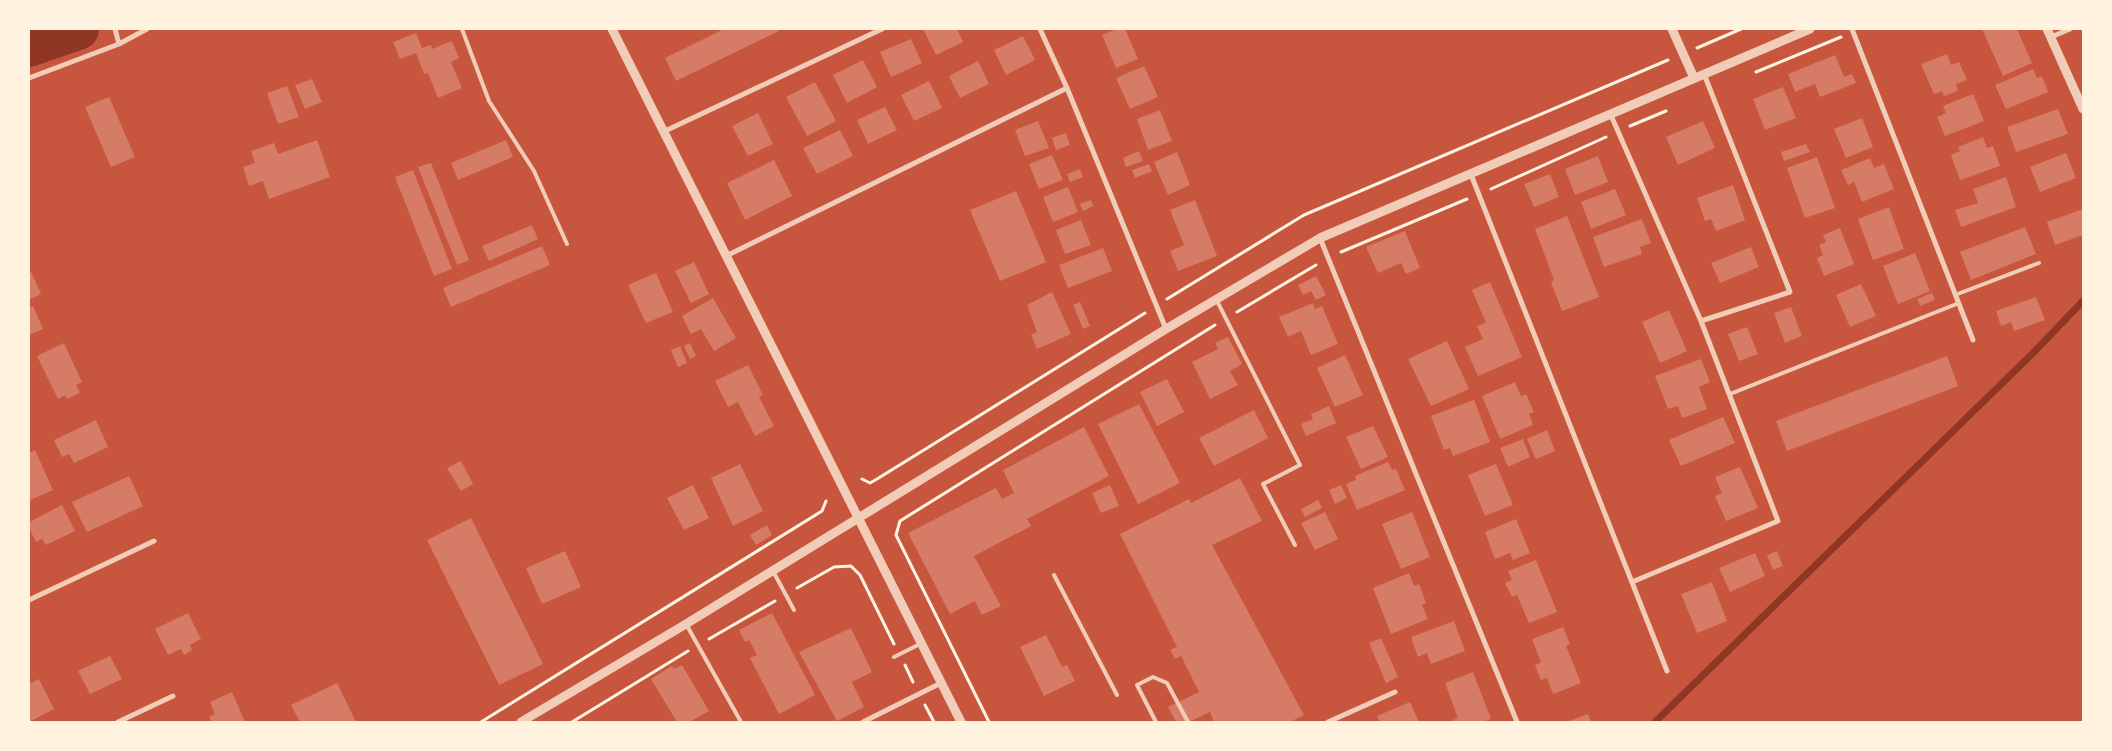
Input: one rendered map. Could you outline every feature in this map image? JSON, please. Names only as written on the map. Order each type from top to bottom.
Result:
[{"type":"street","points":[[115,29],[119,44]]},
{"type":"street","points":[[29,78],[119,44],[147,29]]},
{"type":"street","points":[[612,29],[961,722]]},
{"type":"street","points":[[665,131],[882,29]]},
{"type":"street","points":[[1040,29],[1067,88],[1166,329]]},
{"type":"street","points":[[1672,29],[1694,78]]},
{"type":"street","points":[[521,722],[686,624],[1166,329],[1320,238],[1470,172],[1810,29]]},
{"type":"street","points":[[2070,29],[2049,33],[2083,110]]},
{"type":"street","points":[[1853,30],[1973,340]]},
{"type":"street","points":[[1701,321],[1790,292],[1704,73]]},
{"type":"street","points":[[725,256],[1067,88]]},
{"type":"street","points":[[1610,113],[1701,321],[1778,521],[1632,582]]},
{"type":"street","points":[[1470,172],[1668,671]]},
{"type":"street","points":[[1320,238],[1517,722]]},
{"type":"street","points":[[29,600],[154,541]]},
{"type":"street","points":[[864,722],[941,682]]},
{"type":"street","points":[[1328,722],[1395,692]]},
{"type":"street","points":[[118,722],[173,696]]},
{"type":"lane","points":[[462,29],[490,101],[534,170],[567,244]]},
{"type":"lane","points":[[1956,295],[2039,263]]},
{"type":"lane","points":[[1216,299],[1300,465],[1264,484],[1295,545]]},
{"type":"lane","points":[[1730,394],[1959,303]]},
{"type":"lane","points":[[773,570],[794,610]]},
{"type":"lane","points":[[1054,575],[1117,694]]},
{"type":"lane","points":[[686,624],[741,722]]},
{"type":"lane","points":[[894,656],[922,643]]},
{"type":"lane","points":[[1156,722],[1136,685],[1153,677],[1167,683],[1188,722]]},
{"type":"path","points":[[1755,72],[1853,30]]},
{"type":"path","points":[[989,722],[896,535],[900,521],[1226,318],[1328,257],[1478,194],[1668,109]]},
{"type":"path","points":[[481,722],[822,511],[826,501]]},
{"type":"path","points":[[822,573],[834,567],[851,566],[860,574]]},
{"type":"building","points":[[724,29],[778,29],[779,31],[676,81],[665,58]]},
{"type":"building","points":[[923,29],[957,29],[963,42],[936,55]]},
{"type":"building","points":[[1117,29],[1125,29],[1138,59],[1116,68],[1102,35]]},
{"type":"building","points":[[1982,29],[2017,29],[2032,63],[2003,76]]},
{"type":"building","points":[[416,33],[422,48],[431,45],[432,49],[452,41],[459,58],[451,62],[462,88],[438,98],[428,73],[424,74],[416,53],[400,59],[393,42]]},
{"type":"building","points":[[1023,36],[1035,60],[1006,75],[994,50]]},
{"type":"building","points":[[911,39],[922,63],[891,77],[880,52]]},
{"type":"building","points":[[1947,54],[1951,65],[1959,62],[1967,80],[1956,84],[1958,91],[1944,96],[1942,91],[1934,94],[1921,64]]},
{"type":"building","points":[[1835,55],[1844,77],[1852,74],[1856,83],[1820,97],[1815,84],[1795,92],[1788,74]]},
{"type":"building","points":[[863,60],[877,87],[847,103],[833,75]]},
{"type":"building","points":[[978,61],[989,84],[960,98],[949,76]]},
{"type":"building","points":[[1144,66],[1158,97],[1130,109],[1116,78]]},
{"type":"building","points":[[2033,69],[2037,78],[2042,76],[2048,92],[2006,109],[1995,85]]},
{"type":"building","points":[[312,79],[322,102],[305,109],[295,85]]},
{"type":"building","points":[[929,81],[942,108],[914,121],[901,95]]},
{"type":"building","points":[[815,82],[836,121],[807,136],[786,97]]},
{"type":"building","points":[[287,86],[299,117],[278,124],[267,93]]},
{"type":"building","points":[[1783,87],[1796,118],[1765,130],[1753,99]]},
{"type":"building","points":[[1973,94],[1984,121],[1945,136],[1937,117],[1946,113],[1943,106]]},
{"type":"building","points":[[109,97],[135,157],[111,167],[85,107]]},
{"type":"building","points":[[885,107],[897,130],[868,144],[857,120]]},
{"type":"building","points":[[2058,109],[2068,134],[2016,152],[2007,127]]},
{"type":"building","points":[[1160,110],[1172,141],[1148,150],[1137,119]]},
{"type":"building","points":[[758,113],[773,144],[748,156],[732,126]]},
{"type":"building","points":[[1862,118],[1873,147],[1846,158],[1834,129]]},
{"type":"building","points":[[1038,121],[1049,148],[1025,156],[1015,130]]},
{"type":"building","points":[[1703,121],[1715,148],[1678,165],[1666,137]]},
{"type":"building","points":[[840,130],[853,156],[817,174],[803,148]]},
{"type":"building","points":[[1066,133],[1070,145],[1056,150],[1052,138]]},
{"type":"building","points":[[1983,137],[1987,148],[1993,146],[2000,166],[1960,180],[1951,155],[1960,151],[1958,147]]},
{"type":"building","points":[[317,140],[330,177],[269,199],[263,181],[249,186],[243,167],[255,163],[251,151],[274,143],[278,154]]},
{"type":"building","points":[[506,140],[513,157],[458,180],[451,163]]},
{"type":"building","points":[[1806,144],[1810,152],[1784,161],[1781,152]]},
{"type":"building","points":[[1139,151],[1143,161],[1126,167],[1123,158]]},
{"type":"building","points":[[1177,152],[1190,185],[1168,195],[1154,162]]},
{"type":"building","points":[[2066,153],[2076,178],[2040,192],[2030,167]]},
{"type":"building","points":[[1052,155],[1063,180],[1039,189],[1029,164]]},
{"type":"building","points":[[1598,156],[1608,182],[1575,195],[1565,169]]},
{"type":"building","points":[[1817,157],[1835,208],[1805,218],[1787,168]]},
{"type":"building","points":[[1870,158],[1874,168],[1884,164],[1894,189],[1862,202],[1854,182],[1848,185],[1841,170]]},
{"type":"building","points":[[774,160],[792,196],[745,220],[727,183]]},
{"type":"building","points":[[431,163],[469,260],[457,265],[418,167]]},
{"type":"building","points":[[1149,164],[1152,171],[1135,178],[1132,170]]},
{"type":"building","points":[[1080,169],[1083,177],[1070,182],[1067,174]]},
{"type":"building","points":[[413,170],[452,269],[434,276],[395,177]]},
{"type":"building","points":[[1550,174],[1559,197],[1534,207],[1524,184]]},
{"type":"building","points":[[2006,177],[2016,207],[1961,227],[1955,210],[1978,203],[1973,189]]},
{"type":"building","points":[[1733,185],[1745,220],[1716,231],[1711,219],[1705,221],[1697,198]]},
{"type":"building","points":[[1068,187],[1078,212],[1053,222],[1043,197]]},
{"type":"building","points":[[1615,189],[1626,215],[1591,229],[1581,202]]},
{"type":"building","points":[[1016,191],[1046,262],[1000,281],[970,210]]},
{"type":"building","points":[[1091,200],[1093,206],[1083,211],[1080,204]]},
{"type":"building","points":[[1195,200],[1217,256],[1178,271],[1170,251],[1184,245],[1170,210]]},
{"type":"building","points":[[1889,207],[1904,249],[1873,260],[1858,219]]},
{"type":"building","points":[[2083,209],[2083,235],[2055,245],[2047,222]]},
{"type":"building","points":[[1567,216],[1599,297],[1562,311],[1551,282],[1554,280],[1535,229]]},
{"type":"building","points":[[1642,219],[1651,243],[1640,247],[1642,254],[1604,267],[1593,237]]},
{"type":"building","points":[[1081,220],[1091,245],[1065,254],[1056,230]]},
{"type":"building","points":[[532,225],[538,239],[489,261],[482,246]]},
{"type":"building","points":[[2025,227],[2036,254],[1971,280],[1960,252]]},
{"type":"building","points":[[1840,228],[1854,264],[1824,276],[1817,258],[1823,255],[1819,245],[1826,242],[1823,235]]},
{"type":"building","points":[[1405,231],[1420,268],[1406,274],[1401,263],[1378,273],[1366,247]]},
{"type":"building","points":[[542,246],[550,265],[451,307],[443,288]]},
{"type":"building","points":[[1751,247],[1759,267],[1720,283],[1711,263]]},
{"type":"building","points":[[1103,248],[1112,271],[1068,288],[1059,265]]},
{"type":"building","points":[[1915,253],[1930,291],[1898,304],[1883,266]]},
{"type":"building","points":[[694,262],[709,294],[691,303],[675,271]]},
{"type":"building","points":[[31,272],[41,294],[29,300],[29,273]]},
{"type":"building","points":[[656,273],[673,312],[646,323],[628,285]]},
{"type":"building","points":[[1316,276],[1326,295],[1316,300],[1311,291],[1303,295],[1298,285]]},
{"type":"building","points":[[1490,282],[1522,357],[1478,376],[1465,347],[1483,339],[1477,326],[1486,323],[1472,290]]},
{"type":"building","points":[[1861,284],[1876,316],[1850,327],[1836,295]]},
{"type":"building","points":[[1052,292],[1071,334],[1037,349],[1031,335],[1037,332],[1027,305]]},
{"type":"building","points":[[1932,293],[1935,300],[1920,306],[1917,299]]},
{"type":"building","points":[[2036,297],[2045,320],[2014,331],[2011,322],[2001,326],[1996,311]]},
{"type":"building","points":[[713,298],[736,338],[714,351],[701,329],[691,334],[682,316]]},
{"type":"building","points":[[1080,302],[1090,326],[1083,329],[1073,305]]},
{"type":"building","points":[[1313,303],[1315,309],[1322,306],[1338,344],[1311,355],[1301,331],[1288,337],[1279,317]]},
{"type":"building","points":[[33,306],[43,329],[29,335],[29,308]]},
{"type":"building","points":[[1791,307],[1802,336],[1785,343],[1774,313]]},
{"type":"building","points":[[1669,310],[1687,351],[1660,363],[1642,322]]},
{"type":"building","points":[[1747,327],[1758,354],[1739,361],[1728,334]]},
{"type":"building","points":[[1228,337],[1242,364],[1230,371],[1238,385],[1210,399],[1192,362],[1218,349],[1215,343]]},
{"type":"building","points":[[1447,341],[1469,389],[1431,406],[1408,359]]},
{"type":"building","points":[[64,343],[82,382],[76,385],[80,393],[67,399],[65,395],[58,399],[37,356]]},
{"type":"building","points":[[690,343],[696,356],[690,359],[684,346]]},
{"type":"building","points":[[680,346],[687,363],[678,367],[671,350]]},
{"type":"building","points":[[1345,355],[1363,395],[1335,407],[1317,368]]},
{"type":"building","points":[[1947,356],[1958,386],[1787,451],[1776,421]]},
{"type":"building","points":[[1701,359],[1710,382],[1699,387],[1707,409],[1682,418],[1678,406],[1668,409],[1655,376]]},
{"type":"building","points":[[748,365],[763,395],[759,397],[774,426],[755,436],[738,402],[728,407],[715,381]]},
{"type":"building","points":[[1167,379],[1184,412],[1157,426],[1140,392]]},
{"type":"building","points":[[1515,382],[1521,396],[1526,394],[1534,412],[1529,414],[1533,425],[1500,439],[1482,396]]},
{"type":"building","points":[[1474,400],[1490,442],[1453,456],[1450,448],[1444,450],[1431,416]]},
{"type":"building","points":[[1139,404],[1180,483],[1138,504],[1098,424]]},
{"type":"building","points":[[1329,406],[1336,423],[1306,436],[1301,424],[1313,419],[1311,414]]},
{"type":"building","points":[[1254,410],[1268,438],[1214,466],[1199,438]]},
{"type":"building","points":[[1723,417],[1735,443],[1681,466],[1669,440]]},
{"type":"building","points":[[96,420],[108,447],[74,463],[69,454],[62,457],[54,440]]},
{"type":"building","points":[[1373,426],[1388,457],[1361,469],[1346,437]]},
{"type":"building","points":[[1084,427],[1109,476],[1027,519],[1031,526],[974,556],[1001,606],[982,615],[975,601],[950,614],[908,533],[996,488],[1002,499],[1014,493],[1003,470]]},
{"type":"building","points":[[1547,430],[1555,451],[1536,459],[1527,439]]},
{"type":"building","points":[[1523,439],[1530,457],[1508,467],[1500,448]]},
{"type":"building","points":[[35,450],[53,490],[30,500],[29,453]]},
{"type":"building","points":[[461,461],[473,484],[461,491],[447,468]]},
{"type":"building","points":[[1388,462],[1392,470],[1396,469],[1405,490],[1357,510],[1346,484],[1356,480],[1355,476]]},
{"type":"building","points":[[740,464],[763,511],[733,526],[711,478]]},
{"type":"building","points":[[1496,464],[1513,505],[1485,516],[1468,475]]},
{"type":"building","points":[[1740,467],[1758,508],[1726,521],[1715,496],[1722,493],[1715,477]]},
{"type":"building","points":[[129,476],[143,506],[87,532],[72,502]]},
{"type":"building","points":[[1240,478],[1262,521],[1212,545],[1304,715],[1290,722],[1214,722],[1210,712],[1189,722],[1176,722],[1168,707],[1199,692],[1181,656],[1175,659],[1170,650],[1177,647],[1120,534],[1189,499],[1191,503]]},
{"type":"building","points":[[693,485],[709,518],[684,530],[667,498]]},
{"type":"building","points":[[1110,485],[1119,506],[1101,513],[1092,493]]},
{"type":"building","points":[[1341,485],[1347,498],[1335,504],[1329,490]]},
{"type":"building","points":[[1318,500],[1322,508],[1305,517],[1301,509]]},
{"type":"building","points":[[62,505],[75,531],[46,545],[42,539],[36,542],[29,528],[29,522]]},
{"type":"building","points":[[1325,512],[1338,539],[1315,550],[1301,523]]},
{"type":"building","points":[[1412,512],[1430,557],[1401,569],[1382,524]]},
{"type":"building","points":[[471,518],[543,664],[499,685],[427,540]]},
{"type":"building","points":[[1516,519],[1530,553],[1513,560],[1510,553],[1495,559],[1485,532]]},
{"type":"building","points":[[767,525],[772,535],[756,545],[750,535]]},
{"type":"building","points":[[565,551],[581,587],[542,604],[526,568]]},
{"type":"building","points":[[1777,551],[1783,566],[1773,570],[1767,555]]},
{"type":"building","points":[[1755,553],[1765,576],[1730,592],[1719,568]]},
{"type":"building","points":[[1536,560],[1557,612],[1529,623],[1517,595],[1512,597],[1505,583],[1512,580],[1508,571]]},
{"type":"building","points":[[1409,573],[1414,586],[1419,584],[1426,603],[1422,605],[1428,619],[1391,634],[1373,588]]},
{"type":"building","points":[[1712,582],[1727,621],[1697,633],[1681,594]]},
{"type":"building","points":[[188,613],[201,639],[190,645],[192,650],[184,655],[181,649],[168,655],[155,629]]},
{"type":"building","points":[[772,613],[815,695],[779,714],[750,658],[757,655],[749,640],[745,642],[739,630]]},
{"type":"building","points":[[1454,621],[1465,651],[1431,664],[1427,653],[1418,657],[1411,637]]},
{"type":"building","points":[[1563,627],[1570,644],[1566,646],[1581,683],[1553,694],[1547,678],[1541,680],[1535,665],[1541,662],[1532,639]]},
{"type":"building","points":[[851,628],[872,672],[852,682],[864,707],[837,721],[799,652]]},
{"type":"building","points":[[1046,635],[1062,667],[1067,665],[1075,681],[1044,696],[1020,647]]},
{"type":"building","points":[[1381,638],[1398,677],[1386,683],[1369,643]]},
{"type":"building","points":[[110,656],[122,679],[90,694],[78,671]]},
{"type":"building","points":[[682,665],[709,711],[689,722],[677,722],[651,679],[672,666],[674,669]]},
{"type":"building","points":[[1473,672],[1491,719],[1482,722],[1454,722],[1453,720],[1458,718],[1445,683]]},
{"type":"building","points":[[39,679],[54,709],[29,722],[29,684]]},
{"type":"building","points":[[337,683],[356,722],[300,722],[291,705]]},
{"type":"building","points":[[232,692],[245,722],[212,722],[209,717],[215,714],[210,702]]},
{"type":"building","points":[[1410,702],[1419,722],[1380,722],[1377,716]]},
{"type":"building","points":[[1588,714],[1591,722],[1566,722]]},
{"type":"waterway","points":[[29,46],[78,29]]},
{"type":"waterway","points":[[1655,722],[2032,354],[2083,301]]}]
